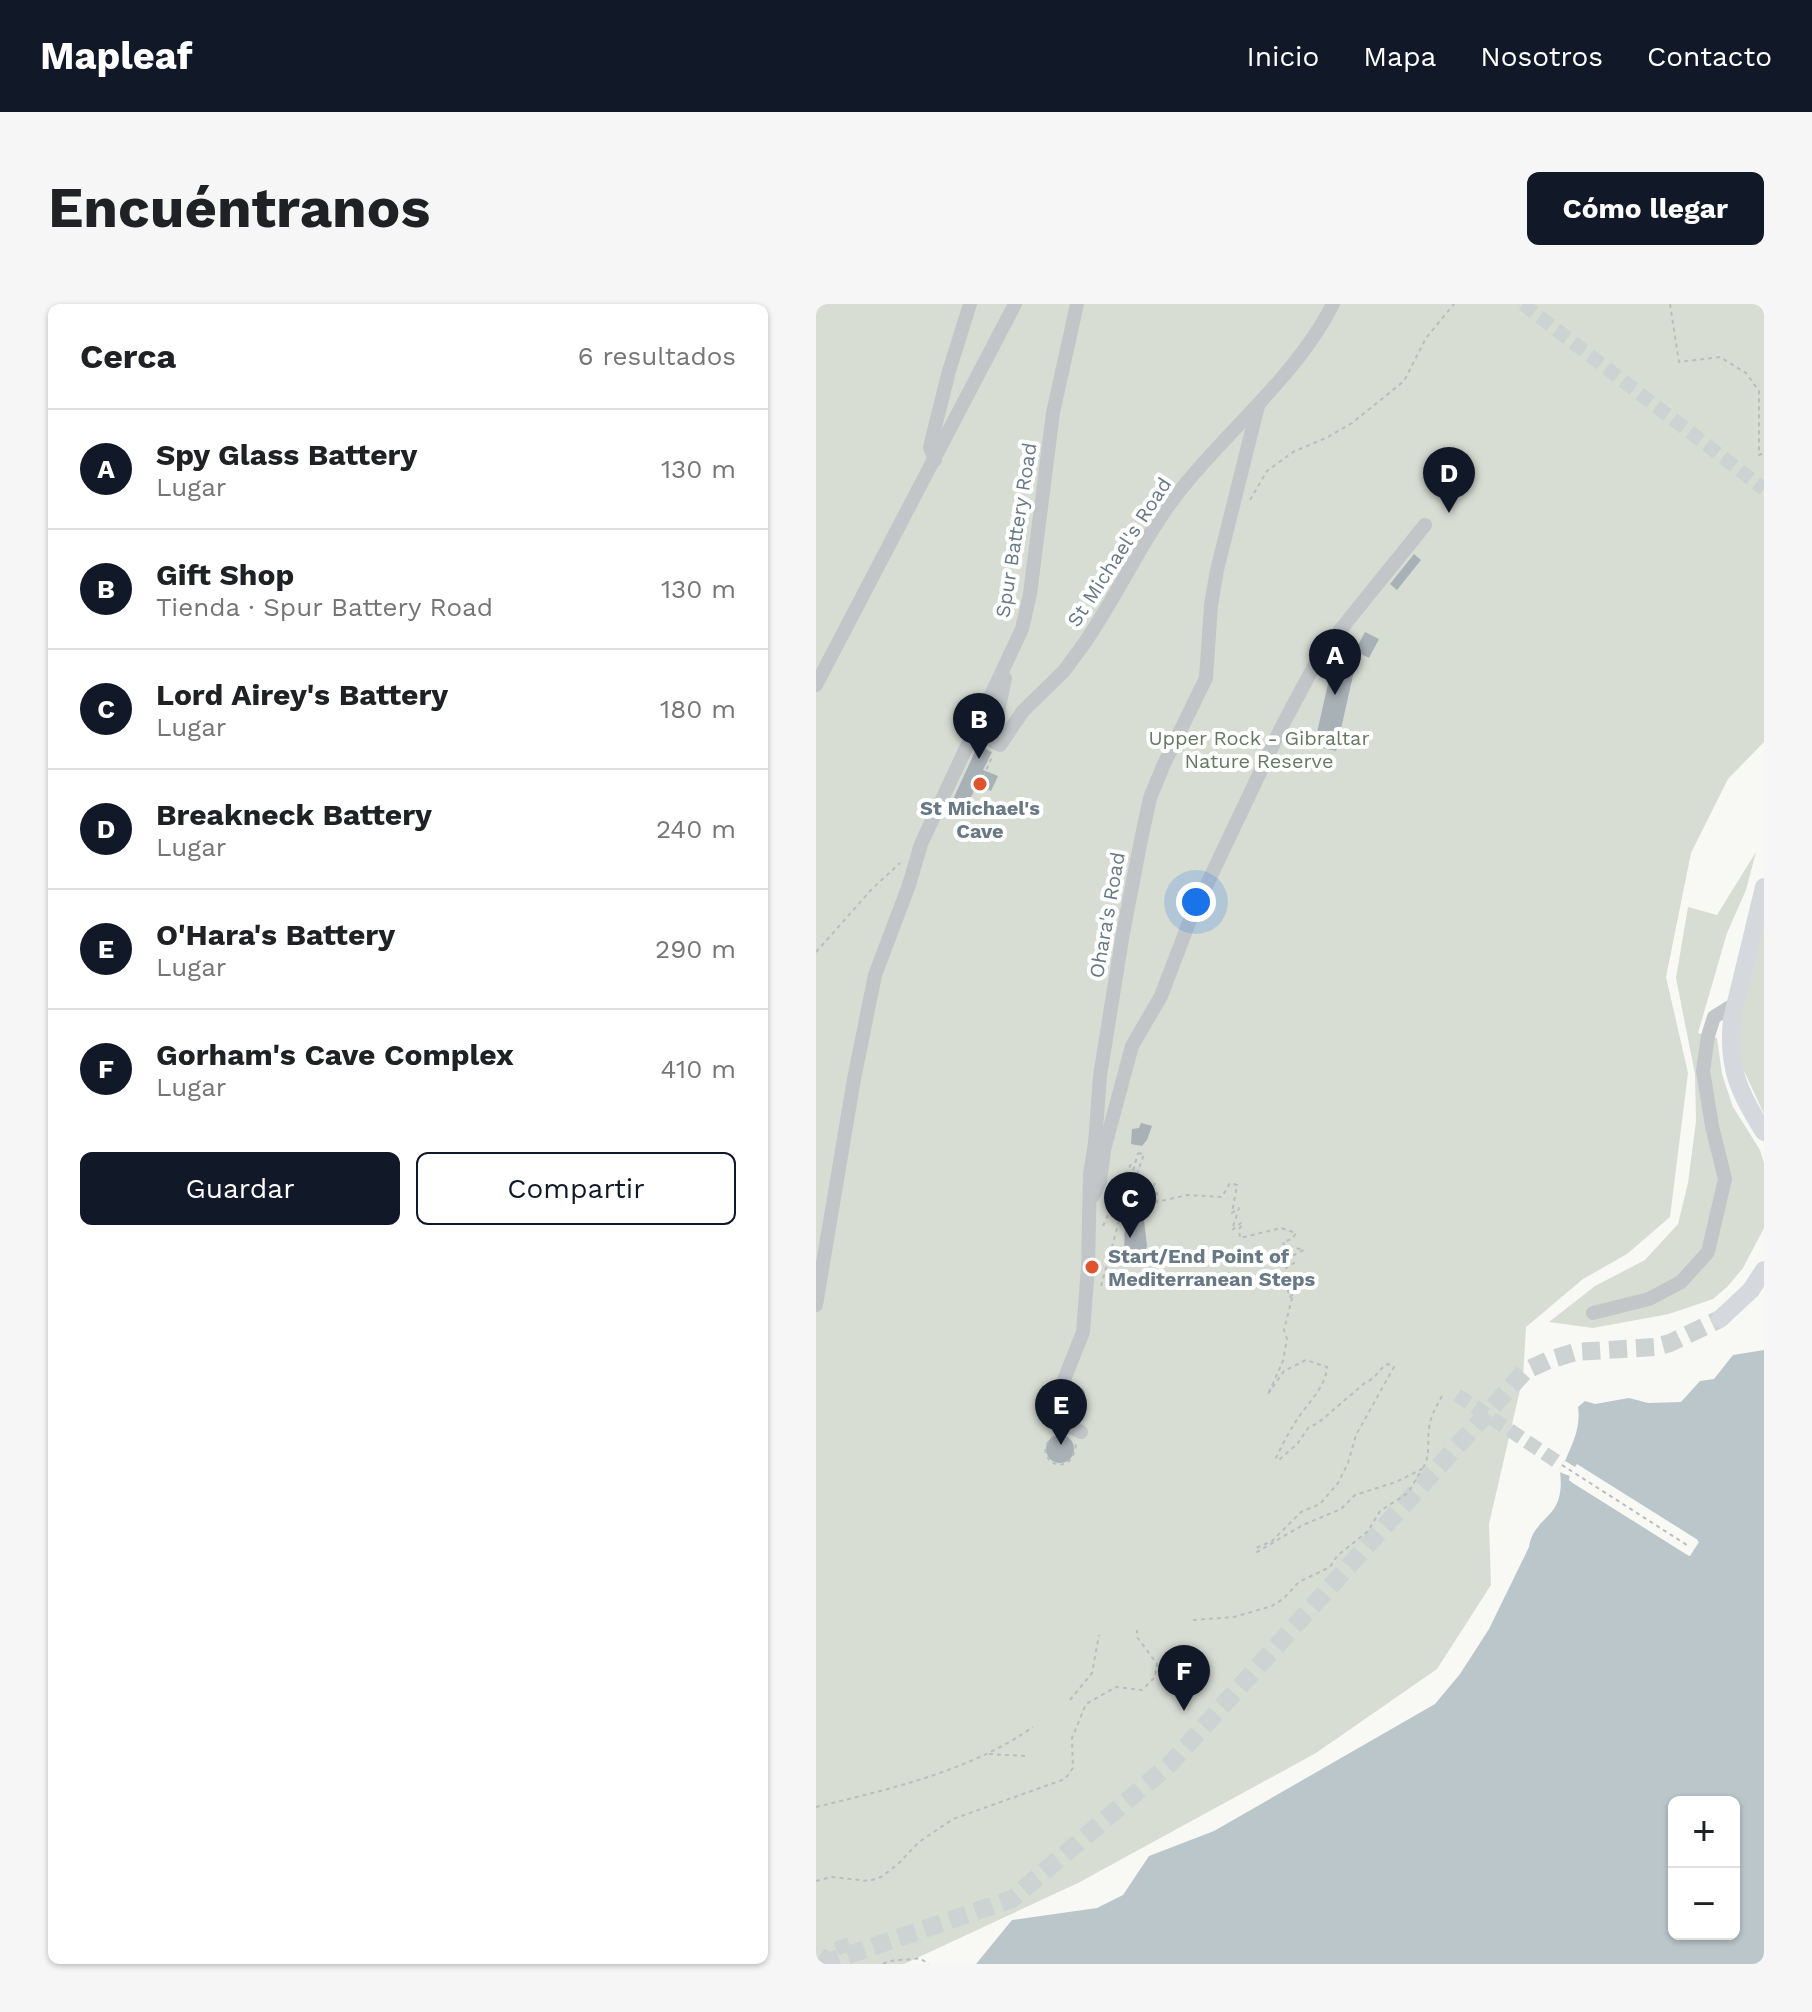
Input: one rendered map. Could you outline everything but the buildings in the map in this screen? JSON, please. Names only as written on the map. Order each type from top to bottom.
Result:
[{"type":"main road","points":[[1764,887],[1731,1029],[1732,1063],[1744,1102],[1764,1132]]},
{"type":"main road","points":[[1720,1319],[1751,1290],[1764,1270]]},
{"type":"street","points":[[935,460],[930,447],[970,304]]},
{"type":"street","points":[[816,685],[935,460],[964,396],[1015,304]]},
{"type":"street","name":"Spur Battery Road","points":[[816,1305],[848,1109],[875,975],[921,844],[1022,629],[1030,594],[1053,413],[1077,304]]},
{"type":"street","name":"St Michael's Road","points":[[998,745],[1003,745],[1023,711],[1073,660],[1178,492],[1258,406],[1324,322],[1333,304]]},
{"type":"street","name":"Ohara's Road","points":[[1081,1432],[1071,1427],[1057,1412],[1060,1390],[1083,1332],[1090,1174],[1100,1076],[1123,933],[1150,798],[1206,678],[1211,605],[1217,570],[1258,406]]},
{"type":"street","points":[[1091,1200],[1100,1181],[1104,1150],[1132,1046],[1161,996],[1190,920],[1282,726],[1320,655],[1425,525]]},
{"type":"street","points":[[998,745],[993,740],[994,732],[1010,654]]},
{"type":"street","points":[[1593,1313],[1649,1299],[1681,1282],[1708,1252],[1725,1179],[1703,1071],[1714,1017],[1735,1004]]},
{"type":"path","points":[[1245,508],[1267,471],[1293,452],[1352,423],[1404,381],[1426,338],[1454,304]]},
{"type":"path","points":[[1670,304],[1679,362],[1720,357],[1746,373],[1759,391],[1759,455],[1764,453]]},
{"type":"path","points":[[980,784],[998,745]]},
{"type":"path","points":[[816,952],[872,889],[899,864]]},
{"type":"path","points":[[1108,1261],[1138,1153],[1144,1154],[1135,1180],[1141,1184],[1136,1192],[1155,1183],[1149,1198],[1157,1193],[1157,1202],[1187,1195],[1222,1197],[1230,1183],[1237,1185],[1232,1213],[1239,1208],[1232,1230],[1243,1224],[1239,1229],[1240,1238],[1281,1228],[1296,1233],[1292,1239],[1283,1242],[1284,1245],[1304,1250],[1288,1258],[1294,1263],[1286,1268],[1288,1291],[1290,1297],[1293,1294],[1293,1301],[1284,1330],[1287,1339],[1283,1361],[1268,1394],[1284,1371],[1306,1360],[1327,1367],[1327,1372],[1276,1459],[1283,1458],[1308,1428],[1366,1382],[1375,1379],[1384,1366],[1394,1367],[1356,1435],[1338,1483],[1320,1504],[1301,1512],[1272,1541],[1256,1548],[1257,1552],[1303,1525],[1341,1509],[1355,1495],[1396,1482],[1422,1469]]},
{"type":"path","points":[[1103,1226],[1131,1164],[1136,1161]]},
{"type":"path","points":[[1193,1620],[1234,1617],[1272,1606],[1299,1582],[1330,1567],[1337,1556],[1368,1531],[1380,1511],[1408,1493],[1429,1457],[1431,1414],[1442,1396]]},
{"type":"path","points":[[1054,1436],[1047,1443],[1046,1455],[1054,1464],[1060,1465],[1074,1456],[1081,1432]]},
{"type":"path","points":[[1562,1465],[1690,1547]]},
{"type":"path","points":[[816,1881],[832,1877],[869,1881],[881,1877],[919,1842],[953,1819],[1061,1782],[1069,1775],[1072,1738],[1086,1704],[1116,1687],[1142,1690],[1155,1677],[1157,1664],[1137,1637],[1137,1630]]},
{"type":"path","points":[[1070,1700],[1092,1673],[1099,1635]]},
{"type":"path","points":[[816,1807],[883,1790],[988,1754],[1033,1727]]},
{"type":"path","points":[[988,1754],[1025,1756]]},
{"type":"path","points":[[883,1964],[891,1959],[903,1962],[919,1958],[929,1964]]},
{"type":"green space","name":"Upper Rock - Gibraltar Nature Reserve","points":[[816,304],[1764,304],[1764,742],[1728,779],[1691,853],[1666,977],[1688,1073],[1670,1217],[1627,1254],[1583,1279],[1526,1327],[1523,1377],[1489,1524],[1491,1585],[1437,1669],[1316,1753],[1078,1883],[904,1964],[816,1964]]},
{"type":"green space","points":[[1756,852],[1746,890],[1727,933],[1698,1033],[1717,1038],[1722,1074],[1733,1107],[1760,1150],[1764,1163],[1764,1228],[1743,1268],[1713,1299],[1669,1314],[1593,1328],[1549,1322],[1595,1286],[1645,1260],[1678,1224],[1688,1183],[1696,1121],[1695,1074],[1676,978],[1688,907],[1717,915]]},
{"type":"green space","points":[[1764,916],[1764,1114],[1739,1060],[1739,1019]]},
{"type":"shaded area","points":[[1764,1350],[1764,1964],[976,1964],[1012,1920],[1097,1908],[1123,1895],[1149,1856],[1214,1831],[1435,1704],[1460,1674],[1489,1629],[1532,1536],[1554,1509],[1561,1488],[1560,1472],[1690,1556],[1699,1542],[1577,1465],[1575,1468],[1565,1461],[1577,1428],[1578,1407],[1585,1401],[1595,1404],[1629,1398],[1648,1403],[1681,1402],[1700,1381],[1714,1379],[1733,1355]]},
{"type":"pier","points":[[1565,1461],[1575,1467],[1577,1464],[1698,1540],[1689,1556],[1573,1483],[1569,1480],[1570,1476],[1560,1472],[1561,1467],[1573,1473],[1575,1480],[1688,1552],[1694,1542],[1579,1470],[1573,1471],[1563,1464]]},
{"type":"tunnel","points":[[1523,304],[1764,489]]},
{"type":"tunnel","points":[[822,1964],[1012,1899],[1170,1764],[1525,1371],[1575,1352],[1655,1347],[1720,1319]]},
{"type":"tunnel","points":[[1457,1395],[1562,1465]]},
{"type":"tunnel","points":[[823,1964],[831,1951],[852,1943]]},
{"type":"place","name":"Breakneck Battery","points":[[1449,513]]},
{"type":"place","name":"Spy Glass Battery","points":[[1335,695]]},
{"type":"place","name":"Gift Shop","points":[[979,759]]},
{"type":"place","name":"St Michael's Cave","points":[[980,784]]},
{"type":"place","name":"Lord Airey's Battery","points":[[1130,1238]]},
{"type":"place","name":"Start/End Point of Mediterranean Steps","points":[[1092,1267]]},
{"type":"place","name":"O'Hara's Battery","points":[[1061,1445]]},
{"type":"place","name":"Gorham's Cave Complex","points":[[1184,1711]]}]
